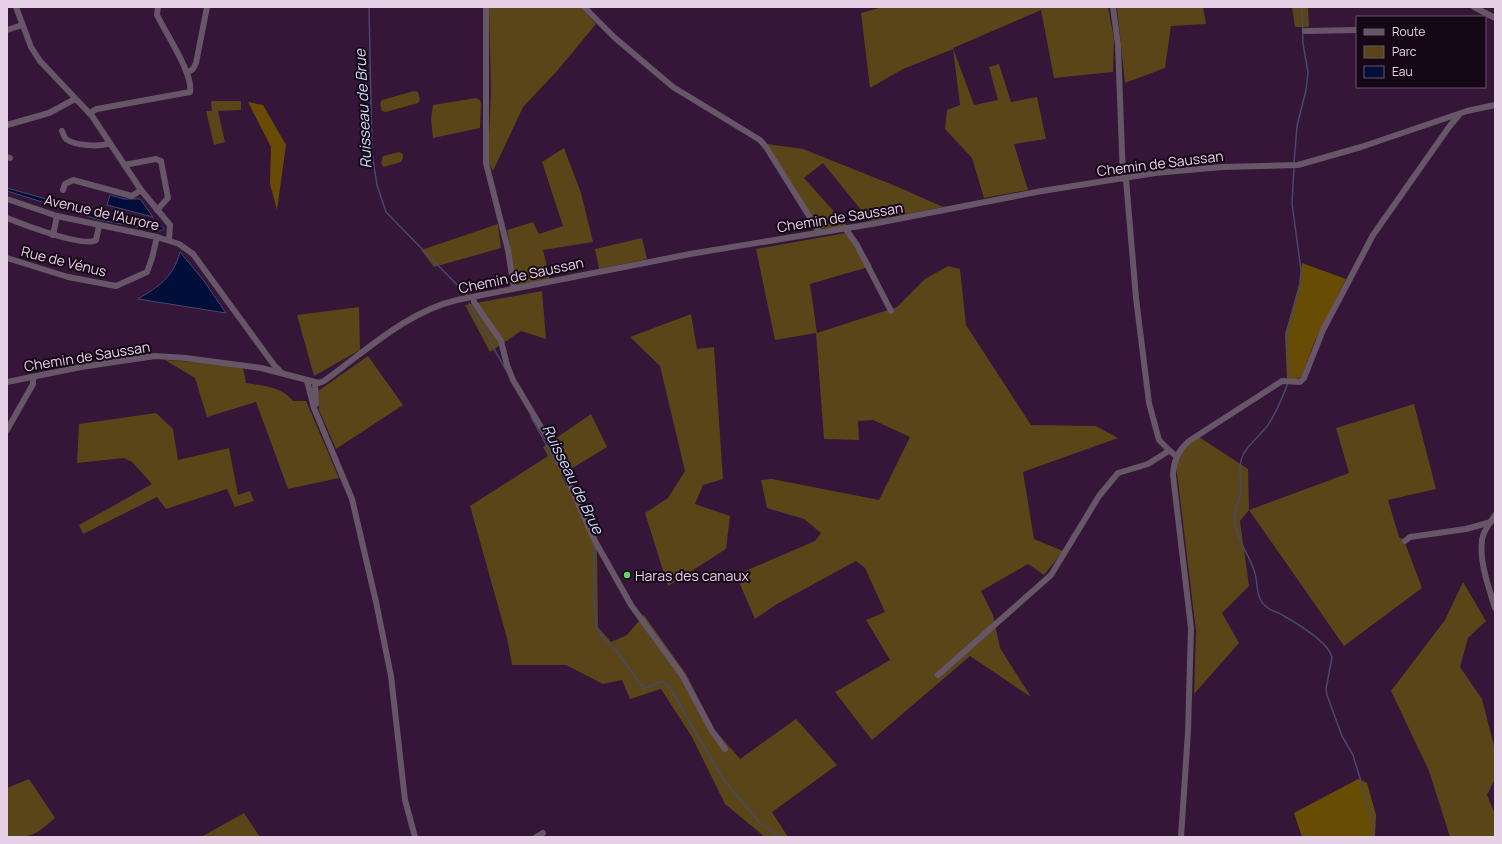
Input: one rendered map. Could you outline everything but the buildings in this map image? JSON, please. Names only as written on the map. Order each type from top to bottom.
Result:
[{"type":"street","points":[[16,7],[31,47],[40,61],[89,113],[110,143],[124,165],[141,190],[157,210],[168,198],[161,161],[156,160],[124,165]]},
{"type":"street","points":[[89,113],[97,109],[190,92],[191,88],[187,73],[157,15],[158,7]]},
{"type":"street","points":[[187,73],[195,66],[207,7]]},
{"type":"street","points":[[486,7],[486,163],[508,250],[514,288]]},
{"type":"street","points":[[584,7],[616,38],[673,87],[760,140],[766,147],[819,232]]},
{"type":"street","points":[[1113,7],[1118,45],[1124,179],[1136,298],[1149,403],[1159,440],[1176,456]]},
{"type":"street","points":[[1474,7],[1481,15]]},
{"type":"street","points":[[7,30],[22,25]]},
{"type":"street","points":[[1305,31],[1356,30]]},
{"type":"street","points":[[7,125],[49,113],[75,99]]},
{"type":"street","name":"Chemin de Saussan","points":[[7,382],[81,367],[155,356],[186,358],[266,369],[278,369],[307,381],[316,383],[324,381],[408,320],[442,303],[690,254],[845,228],[1042,191],[1155,173],[1222,167],[1298,165],[1439,122],[1480,107],[1495,105]]},
{"type":"street","points":[[1181,837],[1188,732],[1191,628],[1173,474],[1176,456],[1181,448],[1189,441],[1285,381],[1293,383],[1300,382],[1304,378],[1323,330],[1373,235],[1449,127],[1461,114]]},
{"type":"street","points":[[1439,122],[1449,127]]},
{"type":"street","points":[[62,131],[66,138],[73,142],[101,146],[110,143]]},
{"type":"street","points":[[63,190],[65,184],[73,180],[132,196],[141,190]]},
{"type":"street","name":"Avenue de l'Aurore","points":[[7,199],[57,216],[169,240],[193,254],[278,369]]},
{"type":"street","name":"Avenue de l'Aurore","points":[[157,210],[170,225],[169,240]]},
{"type":"street","points":[[53,235],[57,216]]},
{"type":"street","points":[[7,218],[53,235],[92,242],[97,238],[99,226]]},
{"type":"street","points":[[845,228],[857,246],[891,311]]},
{"type":"street","name":"Rue de Vénus","points":[[7,258],[61,275],[116,286],[147,272],[157,237]]},
{"type":"street","points":[[473,297],[474,302],[501,341],[507,365],[513,380],[554,449],[603,554],[631,605],[682,675],[712,731],[725,749]]},
{"type":"street","points":[[266,369],[278,369]]},
{"type":"street","points":[[7,430],[33,384],[33,377]]},
{"type":"street","points":[[307,381],[314,408],[352,499],[376,602],[391,676],[405,800],[415,837]]},
{"type":"street","points":[[316,383],[316,404],[320,421]]},
{"type":"street","points":[[938,675],[1051,575],[1099,496],[1118,473],[1148,464],[1170,451]]},
{"type":"street","points":[[1495,516],[1490,522],[1483,536],[1482,546],[1484,565],[1495,608]]},
{"type":"street","points":[[1405,541],[1410,536],[1466,529],[1490,522]]},
{"type":"street","points":[[536,837],[542,833]]},
{"type":"green space","points":[[489,7],[580,7],[596,24],[557,71],[523,107],[493,171],[488,161],[491,91]]},
{"type":"green space","points":[[883,7],[1108,7],[1114,39],[1113,72],[1054,78],[1041,10],[953,48],[974,105],[998,100],[989,67],[999,64],[1011,102],[1037,97],[1046,139],[1014,144],[1028,190],[984,198],[972,158],[945,129],[947,110],[960,105],[953,49],[903,69],[870,88],[861,13]]},
{"type":"green space","points":[[1117,7],[1203,7],[1206,24],[1171,26],[1165,68],[1125,83]]},
{"type":"green space","points":[[1292,7],[1308,7],[1309,27],[1295,27]]},
{"type":"green space","points":[[414,91],[418,92],[420,100],[418,103],[386,112],[382,111],[380,103],[382,100]]},
{"type":"green space","points":[[476,98],[480,100],[481,104],[480,128],[433,138],[431,119],[433,105]]},
{"type":"green space","points":[[211,101],[241,101],[241,110],[218,111],[225,142],[214,145],[206,111],[212,111]]},
{"type":"green space","points":[[767,144],[803,149],[898,187],[943,207],[870,221],[823,163],[804,178],[847,226],[820,229]]},
{"type":"green space","points":[[564,148],[581,193],[593,242],[543,250],[550,280],[517,286],[507,230],[533,222],[539,234],[563,226],[542,162]]},
{"type":"green space","points":[[399,152],[403,154],[401,162],[384,167],[381,164],[383,156]]},
{"type":"green space","points":[[498,224],[501,248],[434,267],[421,250]]},
{"type":"green space","points":[[851,232],[872,266],[810,284],[817,333],[897,307],[925,279],[948,266],[960,269],[966,325],[1031,425],[1096,426],[1118,438],[1023,472],[1034,539],[1063,551],[1044,575],[1028,564],[981,591],[993,615],[1000,648],[1031,697],[970,656],[872,740],[835,692],[890,660],[866,620],[885,612],[865,568],[856,561],[777,604],[755,619],[736,575],[815,541],[821,533],[804,519],[767,508],[761,480],[772,479],[879,500],[910,437],[873,420],[858,421],[859,440],[824,439],[816,333],[775,340],[756,249]]},
{"type":"green space","points":[[642,238],[647,259],[599,269],[595,249]]},
{"type":"green space","points":[[542,291],[546,339],[521,331],[490,352],[465,305]]},
{"type":"green space","points":[[359,307],[360,350],[314,376],[297,315]]},
{"type":"green space","points":[[691,314],[697,349],[714,347],[723,479],[703,485],[695,504],[730,516],[726,549],[668,586],[645,513],[668,498],[685,471],[660,366],[630,337]]},
{"type":"green space","points":[[368,356],[403,405],[336,449],[319,410],[318,391]]},
{"type":"green space","points":[[165,360],[208,363],[243,368],[246,383],[266,386],[278,390],[283,392],[293,401],[306,401],[339,478],[288,489],[256,402],[207,417],[195,378]]},
{"type":"green space","points":[[1414,404],[1436,489],[1388,500],[1399,537],[1404,540],[1422,588],[1344,646],[1249,510],[1349,473],[1336,428]]},
{"type":"green space","points":[[156,413],[173,429],[178,460],[229,448],[238,495],[250,491],[254,501],[235,507],[227,489],[166,509],[157,497],[83,534],[79,525],[152,484],[132,462],[124,458],[77,463],[79,424]]},
{"type":"green space","points":[[591,414],[607,447],[561,475],[577,504],[597,548],[598,627],[611,642],[627,635],[644,615],[686,674],[714,729],[740,759],[796,719],[837,765],[772,812],[788,837],[765,837],[725,804],[692,737],[661,689],[630,699],[622,680],[603,684],[566,665],[512,665],[507,638],[470,506],[548,456],[543,447]]},
{"type":"green space","points":[[1199,437],[1248,469],[1249,510],[1240,521],[1249,586],[1222,613],[1239,643],[1194,694],[1196,631],[1176,465],[1183,452]]},
{"type":"green space","points":[[1463,582],[1486,621],[1468,638],[1460,667],[1482,699],[1495,750],[1495,779],[1487,795],[1495,814],[1495,837],[1450,837],[1429,771],[1391,691],[1445,620]]},
{"type":"green space","points":[[29,779],[55,818],[34,834],[7,837],[7,788]]},
{"type":"green space","points":[[244,813],[260,837],[201,837]]},
{"type":"shaded area","points":[[248,102],[263,105],[286,145],[277,210],[270,184],[271,147]]},
{"type":"shaded area","points":[[1302,263],[1346,279],[1314,343],[1302,376],[1293,381],[1287,379],[1285,334],[1299,285]]},
{"type":"shaded area","points":[[1358,779],[1367,783],[1376,815],[1375,837],[1302,837],[1294,813]]},
{"type":"water","points":[[7,188],[107,216],[153,226],[162,226],[164,229],[160,231],[100,220],[7,191]]},
{"type":"water","points":[[110,195],[124,199],[140,199],[153,217],[107,205]]},
{"type":"water","points":[[180,252],[204,281],[226,313],[138,299],[159,285],[169,275]]},
{"type":"waterway","name":"Ruisseau de Brue","points":[[369,7],[372,153],[377,185],[386,212],[467,295]]},
{"type":"waterway","points":[[1294,163],[1297,126],[1306,90],[1308,72],[1303,44],[1302,7]]},
{"type":"waterway","points":[[1289,380],[1291,374],[1286,335],[1300,284],[1301,270],[1292,204],[1294,167]]},
{"type":"waterway","name":"Ruisseau de Brue","points":[[469,303],[507,372]]},
{"type":"waterway","points":[[1288,383],[1271,420],[1242,457],[1240,470],[1241,492],[1235,515],[1236,530],[1254,570],[1259,595],[1264,604],[1312,634],[1325,645],[1332,657],[1326,689],[1327,695],[1342,736],[1353,755],[1373,821],[1373,837]]},
{"type":"waterway","name":"Ruisseau de Brue","points":[[531,417],[559,468]]},
{"type":"waterway","name":"Ruisseau de Brue","points":[[594,544],[594,598],[596,627],[600,634],[615,649],[644,689],[662,681],[670,688],[723,779],[759,822],[773,832],[776,837]]},
{"type":"place","name":"Haras des canaux","points":[[627,575]]}]
